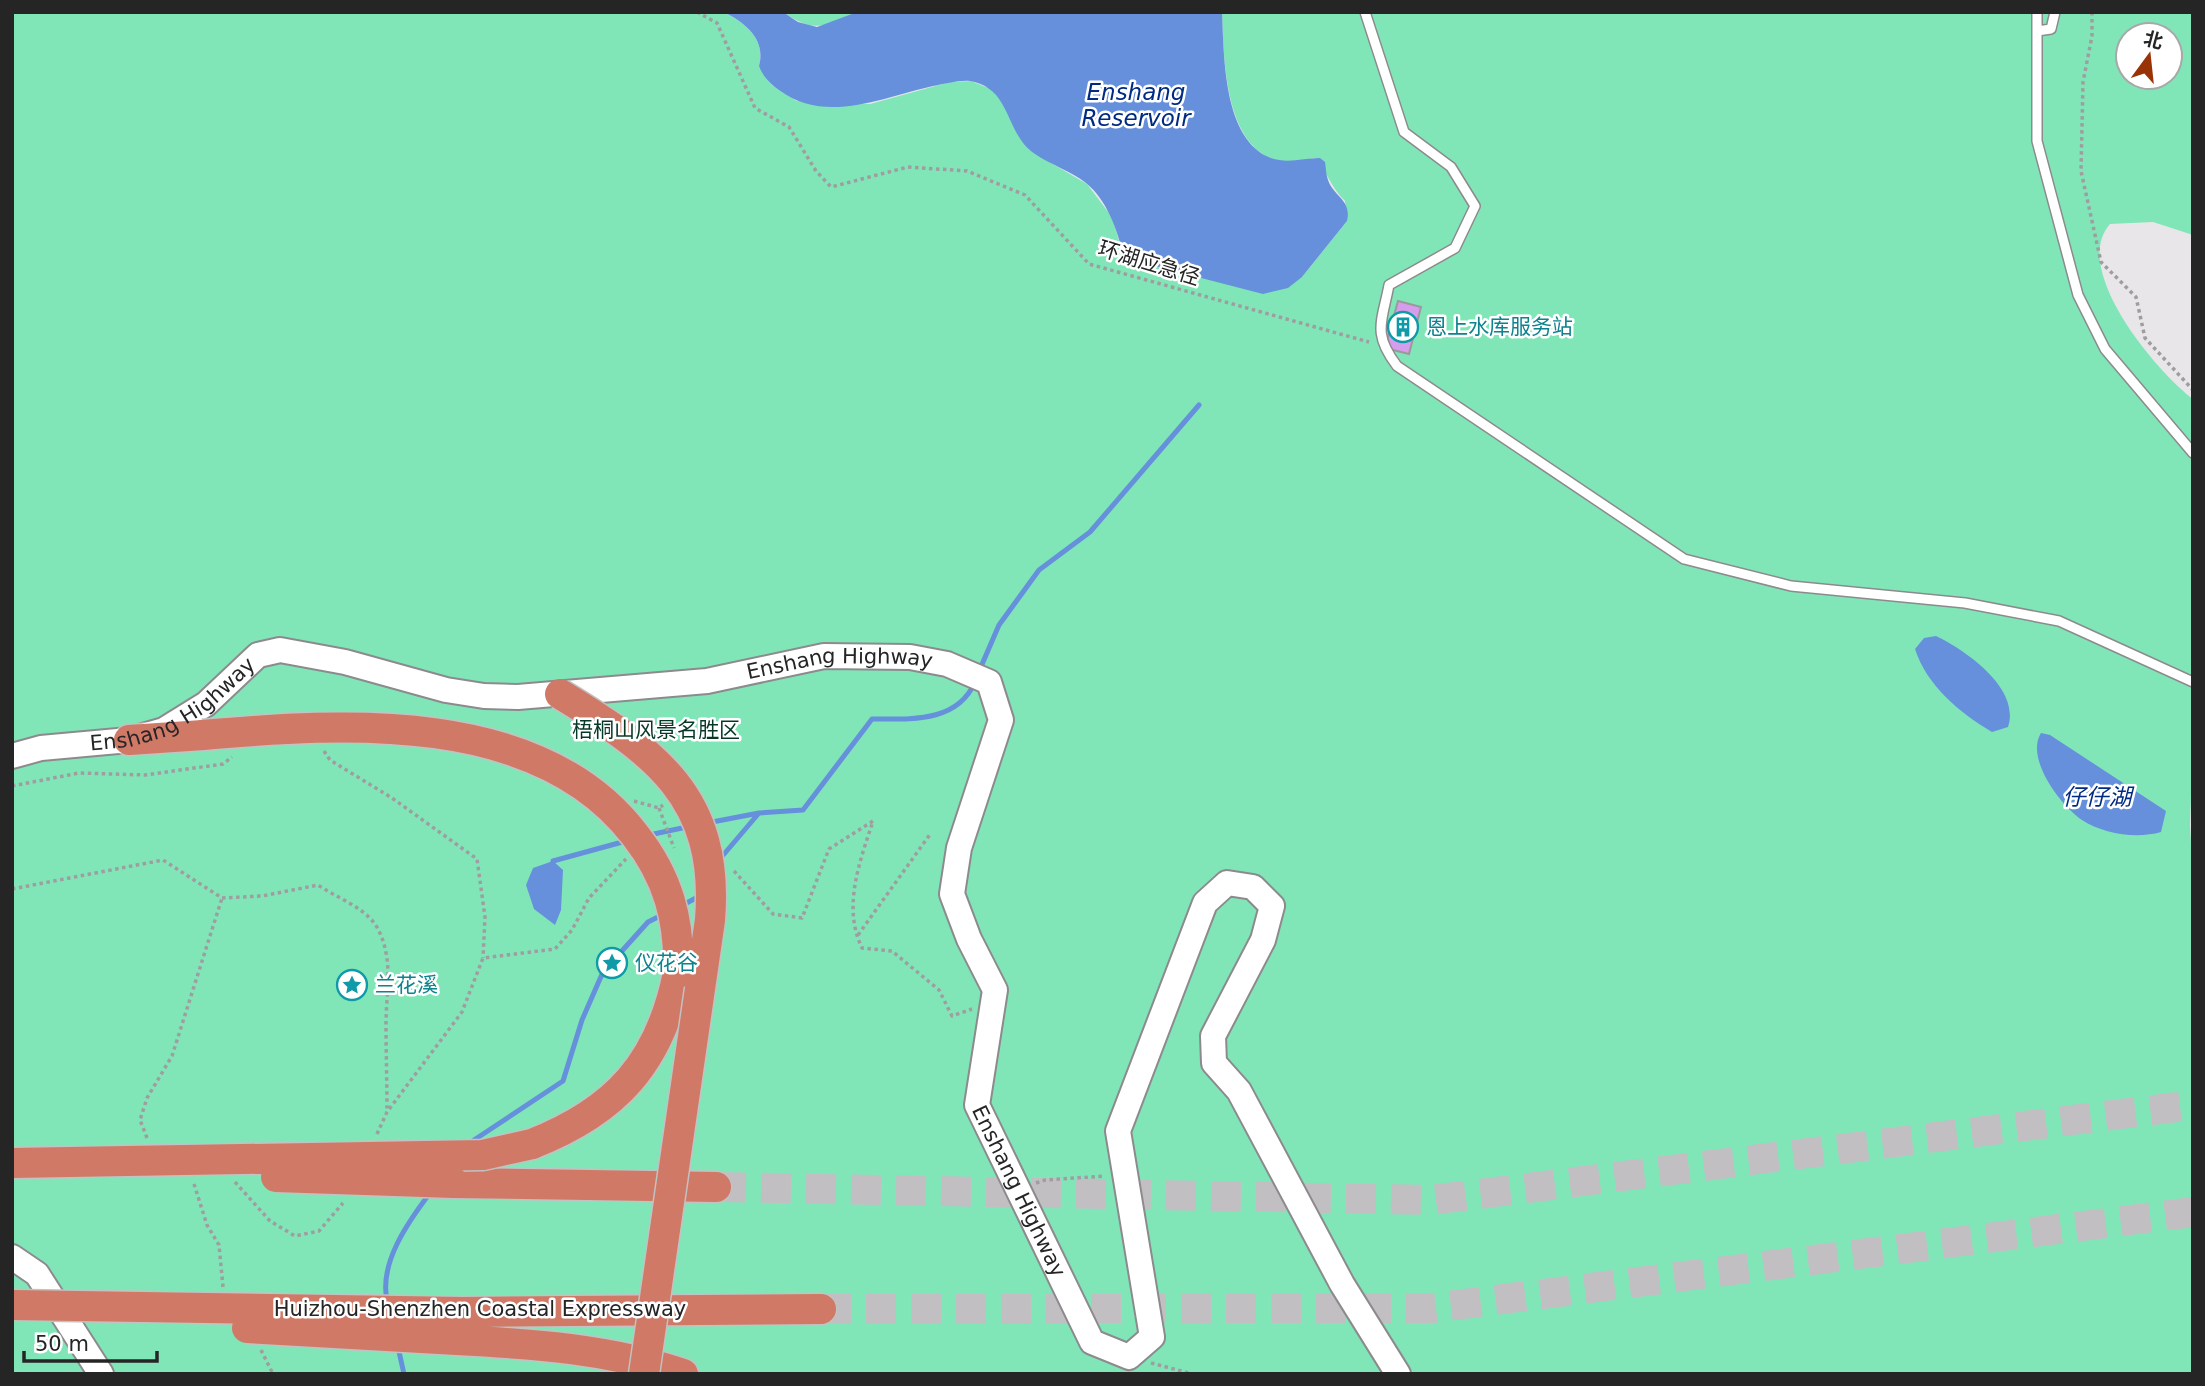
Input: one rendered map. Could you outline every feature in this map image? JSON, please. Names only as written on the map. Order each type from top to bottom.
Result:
[{"type":"highway","points":[[560,694],[639,746],[660,765],[694,811],[711,866],[710,920],[644,1374]]},
{"type":"highway","points":[[12,1163],[483,1155],[532,1144],[564,1132],[605,1107],[637,1072],[657,1038],[673,1001],[678,973],[679,940],[665,881],[648,850],[610,804],[584,784],[561,772],[490,746],[422,732],[340,726],[130,740]]},
{"type":"highway","points":[[12,1169],[454,1183],[716,1187]]},
{"type":"highway","name":"Huizhou-Shenzhen Coastal Expressway","points":[[12,1305],[460,1326],[821,1309]]},
{"type":"highway","points":[[12,1314],[460,1326],[623,1357],[683,1374]]},
{"type":"street","name":"Enshang Highway","points":[[12,756],[41,748],[130,740],[164,730],[186,719],[206,704],[258,655],[280,650],[345,662],[472,694],[518,697],[707,681],[824,656],[909,657],[947,664],[989,682],[1001,720],[959,848],[952,894],[969,939],[995,990],[977,1105],[1092,1342],[1129,1357]]},
{"type":"street","points":[[1129,1357],[1152,1337],[1118,1131],[1205,903],[1227,883],[1253,887],[1272,906],[1263,940],[1213,1036],[1213,1063],[1239,1091],[1342,1284],[1398,1374]]},
{"type":"street","points":[[12,1257],[37,1274],[101,1374]]},
{"type":"lane","points":[[1365,12],[1404,132],[1451,167],[1475,206],[1455,248],[1389,285],[1380,331],[1381,345],[1397,366],[1684,559],[1791,586],[1965,603],[2059,621],[2193,682]]},
{"type":"lane","points":[[2037,12],[2037,141],[2078,295],[2105,349],[2193,453]]},
{"type":"lane","points":[[2037,31],[2051,29],[2055,12]]},
{"type":"path","name":"环湖应急径","points":[[697,12],[717,23],[755,108],[789,127],[816,171],[831,187],[908,167],[967,171],[1025,195],[1089,264],[1381,345]]},
{"type":"path","points":[[2092,12],[2092,36],[2083,82],[2081,171],[2101,262],[2136,297],[2145,338],[2193,390]]},
{"type":"path","points":[[317,740],[330,760],[392,798],[477,859],[485,917],[483,958],[462,1012],[387,1112],[377,1135]]},
{"type":"path","points":[[12,786],[79,773],[145,775],[223,764],[242,750]]},
{"type":"path","points":[[633,800],[659,808],[674,849],[662,852]]},
{"type":"path","points":[[729,866],[773,914],[802,918],[830,849],[873,821],[854,881],[856,937],[862,948],[892,951],[939,990],[952,1016],[974,1009]]},
{"type":"path","points":[[856,937],[931,833]]},
{"type":"path","points":[[483,958],[555,949],[572,930],[589,898],[623,860],[636,857]]},
{"type":"path","points":[[12,890],[163,860],[222,898],[262,896],[318,886],[363,912],[377,928],[386,955],[389,986],[386,1021],[387,1112]]},
{"type":"path","points":[[150,1147],[140,1120],[147,1098],[172,1056],[222,898]]},
{"type":"path","points":[[1018,1191],[1045,1180],[1086,1175],[1107,1176],[1126,1183]]},
{"type":"path","points":[[191,1177],[207,1225],[219,1245],[223,1286],[229,1298]]},
{"type":"path","points":[[231,1177],[270,1221],[295,1236],[319,1231],[343,1202]]},
{"type":"path","points":[[256,1343],[273,1374]]},
{"type":"path","points":[[1129,1357],[1193,1374]]},
{"type":"green space","name":"梧桐山风景名胜区","points":[[12,12],[724,12],[753,34],[760,48],[759,66],[772,85],[797,101],[870,104],[950,82],[971,81],[991,89],[1051,163],[1087,184],[1112,217],[1124,258],[1302,277],[1347,221],[1345,201],[1314,158],[1285,161],[1263,154],[1247,138],[1236,116],[1229,90],[1222,12],[2193,12],[2193,235],[2153,222],[2110,224],[2101,243],[2101,266],[2109,292],[2140,343],[2193,399],[2193,738],[2190,825],[2193,879],[2193,1374],[12,1374]]},
{"type":"green space","points":[[783,12],[857,12],[828,24],[812,26]]},
{"type":"water","name":"Enshang Reservoir","points":[[724,12],[783,12],[798,22],[817,27],[857,12],[1222,12],[1229,95],[1243,134],[1255,148],[1271,158],[1289,161],[1320,158],[1325,162],[1327,178],[1347,208],[1347,221],[1302,277],[1288,288],[1263,294],[1124,258],[1111,218],[1094,190],[1025,146],[1001,102],[984,85],[970,81],[956,82],[855,105],[816,106],[797,100],[770,83],[759,66],[760,48],[753,34]]},
{"type":"water","points":[[1936,636],[1975,661],[1999,685],[2010,712],[2008,727],[1992,732],[1968,716],[1936,687],[1915,649],[1924,638]]},
{"type":"water","name":"仔仔湖","points":[[2041,733],[2050,735],[2166,811],[2161,832],[2131,835],[2110,832],[2090,825],[2073,813],[2055,792],[2041,768],[2037,743]]},
{"type":"water","points":[[553,861],[563,870],[561,910],[555,925],[534,909],[526,885],[533,868]]},
{"type":"building","name":"恩上水库服务站","points":[[1398,301],[1421,307],[1409,354],[1385,348]]},
{"type":"waterway","points":[[980,669],[999,625],[1039,570],[1090,532],[1199,405]]},
{"type":"waterway","points":[[719,860],[759,813],[803,810],[872,719],[917,718],[945,712],[957,705],[975,682]]},
{"type":"waterway","points":[[707,823],[759,813]]},
{"type":"waterway","points":[[649,835],[687,827]]},
{"type":"waterway","points":[[553,861],[626,841]]},
{"type":"waterway","points":[[679,907],[696,898],[699,893]]},
{"type":"waterway","points":[[468,1144],[563,1081],[582,1020],[603,972],[648,922],[664,914]]},
{"type":"waterway","points":[[387,1300],[387,1272],[391,1258],[405,1230],[430,1193]]},
{"type":"waterway","points":[[398,1347],[404,1374]]},
{"type":"tunnel","points":[[716,1187],[1431,1200],[2193,1105]]},
{"type":"tunnel","points":[[821,1309],[1432,1308],[2193,1212]]},
{"type":"place","name":"恩上水库服务站","points":[[1403,327]]},
{"type":"place","name":"仪花谷","points":[[612,963]]},
{"type":"place","name":"兰花溪","points":[[352,985]]}]
